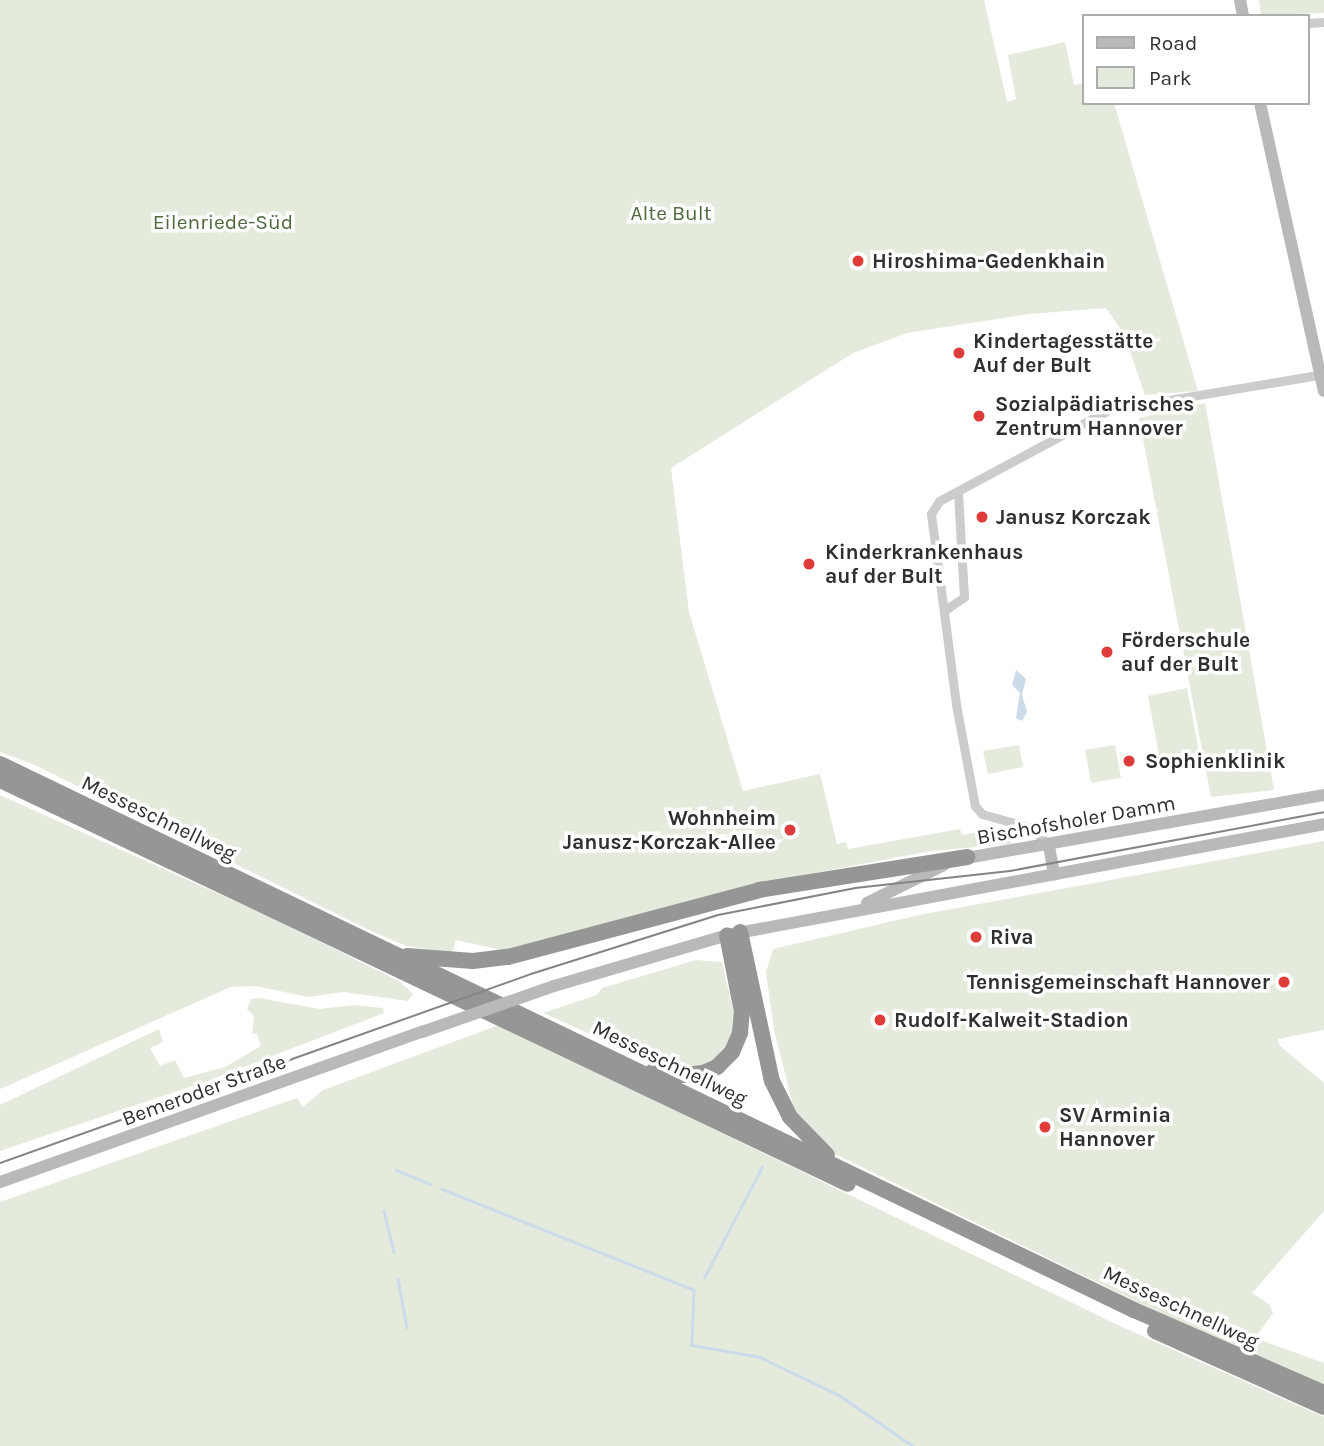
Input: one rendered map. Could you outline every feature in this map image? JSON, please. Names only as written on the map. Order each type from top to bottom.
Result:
[{"type":"highway","name":"Messeschnellweg","points":[[0,765],[1222,1351],[1324,1393]]},
{"type":"highway","name":"Messeschnellweg","points":[[0,780],[1129,1319],[1324,1407]]},
{"type":"highway","points":[[396,955],[473,961],[508,957],[759,890],[865,870],[967,858]]},
{"type":"highway","points":[[612,1059],[684,1076],[711,1070],[725,1060],[740,1033],[742,1012],[733,934]]},
{"type":"highway","points":[[733,934],[765,1056],[782,1104],[811,1142],[865,1180]]},
{"type":"main road","points":[[1260,105],[1323,375],[1324,391]]},
{"type":"main road","name":"Bischofsholer Damm","points":[[843,912],[967,858],[1049,846],[1324,795]]},
{"type":"main road","name":"Bischofsholer Damm","points":[[554,986],[733,934],[1324,824]]},
{"type":"main road","points":[[1049,846],[1054,875]]},
{"type":"main road","name":"Bemeroder Straße","points":[[0,1182],[554,986]]},
{"type":"street","points":[[1049,846],[1032,828],[982,814],[975,806],[956,704],[931,514],[939,501],[1124,404],[1201,398],[1323,375]]},
{"type":"street","points":[[945,610],[964,597],[958,493]]},
{"type":"green space","points":[[0,0],[984,0],[1007,102],[1016,99],[1008,55],[1065,42],[1074,85],[1082,83],[1082,105],[1115,105],[1198,391],[1145,395],[1124,334],[1106,308],[1029,314],[907,333],[853,353],[671,468],[689,612],[743,791],[820,774],[837,844],[846,842],[848,849],[960,829],[962,835],[984,831],[1011,840],[1011,844],[931,851],[755,884],[506,951],[456,940],[452,953],[406,946],[373,932],[35,765],[0,752]]},
{"type":"green space","points":[[1259,0],[1324,0],[1324,13],[1261,14]]},
{"type":"green space","points":[[1205,403],[1274,790],[1211,797],[1139,418]]},
{"type":"green space","points":[[1187,688],[1199,752],[1160,760],[1148,696]]},
{"type":"green space","points":[[1019,745],[1023,767],[988,774],[983,751]]},
{"type":"green space","points":[[1115,745],[1121,778],[1091,783],[1085,750]]},
{"type":"green space","points":[[0,795],[270,917],[399,981],[413,994],[408,1001],[343,992],[308,997],[255,986],[231,987],[0,1089]]},
{"type":"green space","points":[[1324,841],[1324,1030],[1278,1039],[1279,1045],[1324,1083],[1324,1211],[1252,1293],[1269,1304],[1273,1313],[1255,1338],[1324,1363],[1324,1386],[1221,1343],[835,1154],[794,1109],[774,1030],[766,972],[773,949],[919,915]]},
{"type":"green space","points":[[696,960],[722,962],[736,1023],[735,1036],[713,1064],[673,1071],[543,1013],[597,995],[602,988]]},
{"type":"green space","points":[[259,998],[320,1009],[354,1005],[383,1008],[384,1013],[210,1080],[0,1151],[0,1105],[159,1029],[163,1042],[150,1048],[160,1066],[175,1060],[184,1078],[225,1067],[261,1046],[257,1034],[252,1034],[254,1016],[247,1009],[251,999]]},
{"type":"green space","points":[[499,1025],[1122,1327],[1324,1417],[1324,1446],[0,1446],[0,1202],[297,1098],[303,1107],[323,1090]]},
{"type":"water","points":[[1016,670],[1026,679],[1022,695],[1027,712],[1022,721],[1016,718],[1020,693],[1012,685]]},
{"type":"waterway","points":[[704,1278],[762,1167]]},
{"type":"waterway","points":[[396,1170],[430,1184]]},
{"type":"waterway","points":[[442,1189],[694,1290],[692,1345],[760,1357],[839,1395],[913,1446]]},
{"type":"waterway","points":[[384,1211],[394,1252]]},
{"type":"waterway","points":[[398,1279],[407,1327]]},
{"type":"tram line","points":[[0,1163],[531,974],[718,915],[855,888],[1010,871],[1324,812]]},
{"type":"place","name":"Hiroshima-Gedenkhain","points":[[858,261]]},
{"type":"place","name":"Kindertagesstätte Auf der Bult","points":[[959,353]]},
{"type":"place","name":"Sozialpädiatrisches Zentrum Hannover","points":[[979,416]]},
{"type":"place","name":"Janusz Korczak","points":[[982,517]]},
{"type":"place","name":"Kinderkrankenhaus auf der Bult","points":[[809,564]]},
{"type":"place","name":"Förderschule auf der Bult","points":[[1107,652]]},
{"type":"place","name":"Sophienklinik","points":[[1129,761]]},
{"type":"place","name":"Wohnheim Janusz-Korczak-Allee","points":[[790,830]]},
{"type":"place","name":"Riva","points":[[976,937]]},
{"type":"place","name":"Tennisgemeinschaft Hannover","points":[[1284,982]]},
{"type":"place","name":"Rudolf-Kalweit-Stadion","points":[[880,1020]]},
{"type":"place","name":"SV Arminia Hannover","points":[[1045,1127]]},
{"type":"park label","name":"Alte Bult","points":[[671,213]]},
{"type":"park label","name":"Eilenriede-Süd","points":[[223,222]]}]
